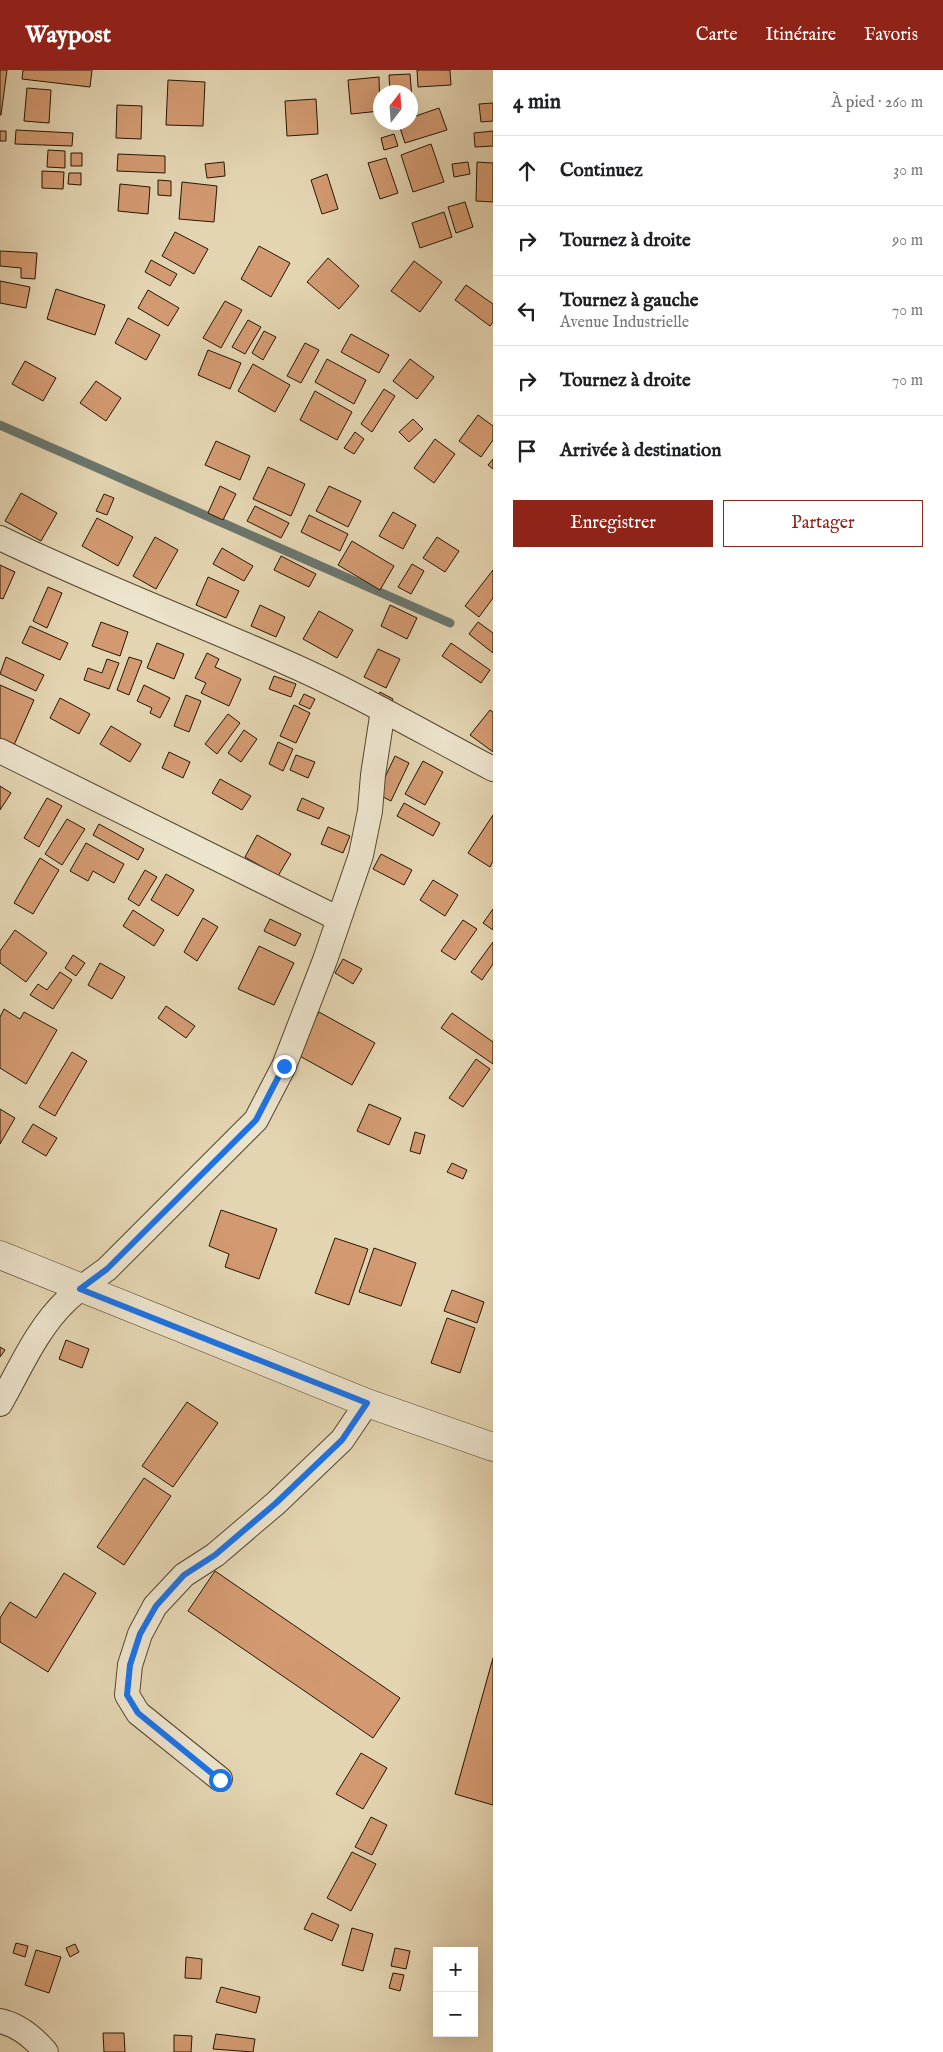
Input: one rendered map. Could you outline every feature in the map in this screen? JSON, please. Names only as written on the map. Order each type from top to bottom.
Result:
[{"type":"street","points":[[0,538],[172,616],[285,662],[384,710],[493,769]]},
{"type":"street","points":[[0,1404],[33,1344],[54,1314],[80,1289],[107,1269],[256,1120],[284,1066],[362,854],[384,710]]},
{"type":"street","points":[[0,751],[339,919]]},
{"type":"street","points":[[0,1256],[367,1403],[493,1447]]},
{"type":"street","points":[[220,1780],[138,1713],[127,1695],[130,1665],[140,1634],[156,1606],[184,1575],[215,1555],[276,1503],[342,1440],[367,1403]]},
{"type":"street","points":[[0,2021],[12,2024],[35,2039],[46,2052]]},
{"type":"building","points":[[0,70],[7,70],[1,115],[0,115]]},
{"type":"building","points":[[23,70],[92,70],[90,87],[22,79]]},
{"type":"building","points":[[417,70],[450,70],[451,85],[418,87]]},
{"type":"building","points":[[410,74],[411,85],[390,85],[389,75]]},
{"type":"building","points":[[379,77],[379,85],[373,85],[373,112],[351,114],[348,80]]},
{"type":"building","points":[[168,80],[205,82],[203,126],[166,125]]},
{"type":"building","points":[[27,88],[51,90],[49,123],[24,121]]},
{"type":"building","points":[[316,99],[318,134],[287,136],[285,101]]},
{"type":"building","points":[[493,103],[493,121],[481,122],[479,104]]},
{"type":"building","points":[[117,105],[142,106],[141,139],[116,138]]},
{"type":"building","points":[[439,108],[447,130],[405,143],[401,130],[418,130],[418,115]]},
{"type":"building","points":[[16,130],[73,133],[72,146],[15,144]]},
{"type":"building","points":[[0,131],[6,131],[6,141],[0,141]]},
{"type":"building","points":[[493,131],[493,146],[475,147],[474,133]]},
{"type":"building","points":[[394,134],[398,146],[384,150],[381,138]]},
{"type":"building","points":[[431,144],[444,182],[413,192],[401,155]]},
{"type":"building","points":[[48,150],[65,151],[65,168],[47,167]]},
{"type":"building","points":[[71,153],[82,153],[82,166],[71,166]]},
{"type":"building","points":[[118,154],[165,156],[165,173],[117,171]]},
{"type":"building","points":[[386,158],[398,193],[380,199],[368,163]]},
{"type":"building","points":[[224,162],[225,176],[207,178],[205,164]]},
{"type":"building","points":[[468,162],[470,174],[454,177],[452,164]]},
{"type":"building","points":[[477,162],[493,163],[493,202],[476,201]]},
{"type":"building","points":[[42,171],[64,172],[63,189],[42,188]]},
{"type":"building","points":[[69,173],[81,173],[81,185],[68,184]]},
{"type":"building","points":[[327,174],[338,209],[322,214],[311,180]]},
{"type":"building","points":[[158,180],[171,181],[171,196],[158,195]]},
{"type":"building","points":[[182,182],[217,186],[214,222],[179,219]]},
{"type":"building","points":[[120,184],[150,187],[148,214],[118,211]]},
{"type":"building","points":[[465,202],[473,227],[456,233],[448,207]]},
{"type":"building","points":[[444,212],[452,237],[420,248],[412,223]]},
{"type":"building","points":[[175,232],[208,249],[194,274],[162,256]]},
{"type":"building","points":[[259,246],[290,263],[271,297],[241,279]]},
{"type":"building","points":[[0,251],[37,253],[35,279],[21,278],[21,268],[0,266]]},
{"type":"building","points":[[328,258],[359,286],[339,309],[307,282]]},
{"type":"building","points":[[151,260],[177,274],[170,286],[145,272]]},
{"type":"building","points":[[414,261],[442,282],[420,312],[391,291]]},
{"type":"building","points":[[0,281],[30,287],[26,308],[0,303]]},
{"type":"building","points":[[466,285],[493,304],[493,322],[490,326],[455,300]]},
{"type":"building","points":[[56,289],[105,305],[95,335],[47,319]]},
{"type":"building","points":[[148,290],[179,308],[168,326],[138,308]]},
{"type":"building","points":[[225,301],[242,310],[221,348],[203,338]]},
{"type":"building","points":[[128,318],[160,335],[146,360],[115,343]]},
{"type":"building","points":[[248,320],[261,327],[245,354],[232,347]]},
{"type":"building","points":[[264,331],[276,337],[263,360],[252,353]]},
{"type":"building","points":[[351,334],[389,355],[379,373],[341,352]]},
{"type":"building","points":[[305,343],[319,350],[301,383],[287,376]]},
{"type":"building","points":[[208,350],[241,363],[230,389],[198,375]]},
{"type":"building","points":[[327,359],[366,380],[354,404],[315,382]]},
{"type":"building","points":[[410,359],[434,377],[417,399],[393,381]]},
{"type":"building","points":[[25,361],[56,378],[43,401],[12,384]]},
{"type":"building","points":[[253,364],[290,385],[275,412],[238,391]]},
{"type":"building","points":[[96,381],[121,398],[106,421],[80,403]]},
{"type":"building","points":[[384,389],[395,396],[372,432],[361,424]]},
{"type":"building","points":[[315,391],[352,412],[337,440],[300,420]]},
{"type":"building","points":[[478,415],[493,426],[493,440],[481,457],[459,441]]},
{"type":"building","points":[[413,419],[423,429],[409,442],[399,432]]},
{"type":"building","points":[[355,432],[364,439],[354,454],[344,448]]},
{"type":"building","points":[[435,439],[455,454],[434,483],[414,468]]},
{"type":"building","points":[[216,441],[250,456],[240,480],[205,465]]},
{"type":"building","points":[[493,459],[493,469],[488,465]]},
{"type":"building","points":[[268,467],[305,484],[291,516],[253,499]]},
{"type":"building","points":[[220,486],[236,494],[223,520],[208,513]]},
{"type":"building","points":[[329,486],[361,501],[348,527],[316,511]]},
{"type":"building","points":[[21,493],[57,513],[41,541],[5,521]]},
{"type":"building","points":[[104,494],[114,498],[107,515],[96,511]]},
{"type":"building","points":[[255,506],[289,523],[281,538],[247,521]]},
{"type":"building","points":[[393,512],[416,525],[403,549],[379,536]]},
{"type":"building","points":[[309,515],[348,534],[340,551],[301,532]]},
{"type":"building","points":[[97,518],[133,537],[118,566],[82,546]]},
{"type":"building","points":[[155,537],[178,550],[156,589],[133,576]]},
{"type":"building","points":[[437,537],[459,551],[445,572],[423,558]]},
{"type":"building","points":[[352,541],[394,566],[380,590],[338,565]]},
{"type":"building","points":[[222,548],[253,566],[244,581],[213,564]]},
{"type":"building","points":[[281,556],[316,574],[309,587],[274,570]]},
{"type":"building","points":[[412,564],[424,571],[411,594],[398,587]]},
{"type":"building","points":[[0,565],[15,572],[3,599],[0,598]]},
{"type":"building","points":[[493,570],[493,598],[479,617],[465,606]]},
{"type":"building","points":[[208,577],[239,591],[226,618],[196,605]]},
{"type":"building","points":[[48,587],[62,593],[47,628],[33,621]]},
{"type":"building","points":[[260,605],[285,617],[276,637],[251,626]]},
{"type":"building","points":[[390,605],[417,618],[407,639],[381,626]]},
{"type":"building","points":[[319,611],[353,630],[337,658],[303,639]]},
{"type":"building","points":[[101,622],[128,632],[120,656],[92,646]]},
{"type":"building","points":[[478,622],[493,633],[493,653],[469,634]]},
{"type":"building","points":[[30,626],[68,643],[60,660],[22,643]]},
{"type":"building","points":[[157,643],[184,654],[174,679],[147,668]]},
{"type":"building","points":[[451,643],[490,670],[481,683],[442,656]]},
{"type":"building","points":[[378,649],[400,659],[386,688],[364,677]]},
{"type":"building","points":[[207,653],[219,659],[215,667],[241,679],[229,706],[201,693],[206,683],[195,678]]},
{"type":"building","points":[[6,657],[44,675],[36,691],[0,674]]},
{"type":"building","points":[[129,657],[142,661],[129,695],[117,690]]},
{"type":"building","points":[[107,659],[119,663],[109,689],[84,680],[88,668],[102,673]]},
{"type":"building","points":[[274,676],[296,684],[291,697],[269,689]]},
{"type":"building","points":[[0,685],[34,700],[14,745],[0,739]]},
{"type":"building","points":[[144,685],[170,698],[160,718],[150,713],[152,708],[137,701]]},
{"type":"building","points":[[380,692],[393,699],[389,708],[376,701]]},
{"type":"building","points":[[304,694],[315,699],[310,709],[299,704]]},
{"type":"building","points":[[186,695],[201,701],[189,732],[174,726]]},
{"type":"building","points":[[60,698],[90,714],[79,734],[50,718]]},
{"type":"building","points":[[294,705],[310,713],[296,743],[280,736]]},
{"type":"building","points":[[490,710],[493,712],[493,752],[470,735]]},
{"type":"building","points":[[228,714],[240,723],[217,754],[205,744]]},
{"type":"building","points":[[111,726],[141,744],[130,762],[100,744]]},
{"type":"building","points":[[244,730],[257,739],[241,762],[228,753]]},
{"type":"building","points":[[278,742],[293,749],[283,771],[269,764]]},
{"type":"building","points":[[169,752],[190,762],[183,778],[162,768]]},
{"type":"building","points":[[296,755],[315,762],[308,778],[290,770]]},
{"type":"building","points":[[395,756],[409,763],[391,801],[377,794]]},
{"type":"building","points":[[423,761],[443,772],[425,805],[405,794]]},
{"type":"building","points":[[220,779],[251,796],[242,810],[212,793]]},
{"type":"building","points":[[0,786],[11,793],[0,810]]},
{"type":"building","points":[[47,798],[62,806],[39,847],[24,838]]},
{"type":"building","points":[[302,798],[324,808],[319,819],[297,810]]},
{"type":"building","points":[[404,803],[440,823],[433,836],[397,816]]},
{"type":"building","points":[[493,815],[493,861],[490,867],[468,853]]},
{"type":"building","points":[[67,819],[85,829],[62,865],[45,854]]},
{"type":"building","points":[[99,824],[144,849],[138,860],[93,835]]},
{"type":"building","points":[[328,827],[350,836],[343,853],[321,844]]},
{"type":"building","points":[[257,835],[291,854],[278,876],[245,857]]},
{"type":"building","points":[[86,843],[124,864],[114,883],[93,871],[88,881],[70,871]]},
{"type":"building","points":[[381,854],[412,870],[404,885],[373,869]]},
{"type":"building","points":[[40,858],[59,870],[33,914],[14,903]]},
{"type":"building","points":[[145,870],[157,877],[139,906],[128,899]]},
{"type":"building","points":[[166,874],[194,890],[178,916],[151,900]]},
{"type":"building","points":[[433,880],[458,895],[445,916],[420,900]]},
{"type":"building","points":[[493,909],[493,930],[483,923]]},
{"type":"building","points":[[133,910],[164,930],[154,946],[123,926]]},
{"type":"building","points":[[203,918],[218,927],[197,961],[184,952]]},
{"type":"building","points":[[270,919],[301,934],[295,946],[264,931]]},
{"type":"building","points":[[463,920],[477,929],[455,960],[441,951]]},
{"type":"building","points":[[15,930],[47,953],[26,982],[0,963],[0,951]]},
{"type":"building","points":[[493,942],[493,964],[482,980],[471,972]]},
{"type":"building","points":[[259,946],[294,963],[274,1005],[238,989]]},
{"type":"building","points":[[73,955],[85,963],[76,976],[65,968]]},
{"type":"building","points":[[343,959],[362,969],[353,984],[335,973]]},
{"type":"building","points":[[100,963],[125,977],[112,999],[88,985]]},
{"type":"building","points":[[60,972],[72,980],[53,1009],[30,995],[38,984],[47,990]]},
{"type":"building","points":[[166,1006],[195,1026],[186,1038],[158,1018]]},
{"type":"building","points":[[4,1009],[20,1019],[24,1012],[57,1030],[26,1084],[0,1068],[0,1017]]},
{"type":"building","points":[[319,1012],[375,1043],[352,1085],[296,1054]]},
{"type":"building","points":[[452,1013],[493,1042],[493,1064],[441,1028]]},
{"type":"building","points":[[72,1052],[87,1061],[55,1116],[39,1107]]},
{"type":"building","points":[[476,1059],[490,1069],[463,1107],[449,1098]]},
{"type":"building","points":[[369,1104],[401,1118],[389,1145],[357,1131]]},
{"type":"building","points":[[0,1109],[15,1118],[0,1144]]},
{"type":"building","points":[[33,1124],[57,1138],[46,1156],[22,1142]]},
{"type":"building","points":[[415,1132],[425,1135],[420,1154],[410,1151]]},
{"type":"building","points":[[452,1163],[467,1170],[463,1179],[447,1172]]},
{"type":"building","points":[[221,1210],[277,1229],[259,1279],[225,1267],[229,1254],[209,1246]]},
{"type":"building","points":[[335,1238],[368,1249],[349,1305],[315,1293]]},
{"type":"building","points":[[374,1248],[416,1263],[401,1306],[359,1292]]},
{"type":"building","points":[[452,1290],[484,1302],[477,1323],[444,1311]]},
{"type":"building","points":[[447,1318],[475,1328],[460,1373],[431,1363]]},
{"type":"building","points":[[66,1340],[89,1349],[82,1368],[59,1359]]},
{"type":"building","points":[[0,1347],[5,1350],[0,1357]]},
{"type":"building","points":[[187,1402],[218,1423],[173,1487],[142,1466]]},
{"type":"building","points":[[144,1478],[171,1496],[124,1565],[97,1547]]},
{"type":"building","points":[[215,1571],[400,1698],[373,1738],[188,1611]]},
{"type":"building","points":[[64,1573],[96,1593],[48,1672],[0,1642],[0,1618],[10,1602],[36,1618]]},
{"type":"building","points":[[493,1658],[493,1805],[455,1794]]},
{"type":"building","points":[[361,1753],[387,1768],[363,1809],[336,1794]]},
{"type":"building","points":[[371,1817],[387,1825],[372,1855],[355,1847]]},
{"type":"building","points":[[352,1852],[376,1864],[351,1911],[327,1898]]},
{"type":"building","points":[[312,1913],[339,1925],[332,1941],[304,1929]]},
{"type":"building","points":[[352,1928],[373,1934],[363,1971],[342,1965]]},
{"type":"building","points":[[16,1943],[28,1946],[25,1957],[13,1953]]},
{"type":"building","points":[[75,1944],[79,1952],[70,1957],[66,1948]]},
{"type":"building","points":[[395,1948],[410,1951],[406,1969],[391,1966]]},
{"type":"building","points":[[36,1950],[61,1957],[49,1993],[25,1985]]},
{"type":"building","points":[[186,1957],[202,1959],[201,1979],[185,1978]]},
{"type":"building","points":[[393,1973],[404,1975],[400,1991],[389,1988]]},
{"type":"building","points":[[221,1987],[260,1997],[256,2013],[216,2002]]},
{"type":"building","points":[[103,2033],[124,2033],[125,2052],[104,2052]]},
{"type":"building","points":[[216,2034],[255,2039],[253,2052],[213,2049]]},
{"type":"building","points":[[174,2035],[192,2036],[191,2052],[174,2052]]},
{"type":"waterway","points":[[0,425],[450,623]]},
{"type":"route","points":[[220,1780],[138,1713],[127,1695],[130,1665],[140,1634],[156,1606],[184,1575],[215,1555],[247,1530],[276,1503],[342,1440],[367,1403],[80,1289],[107,1269],[256,1120],[284,1066]]}]
